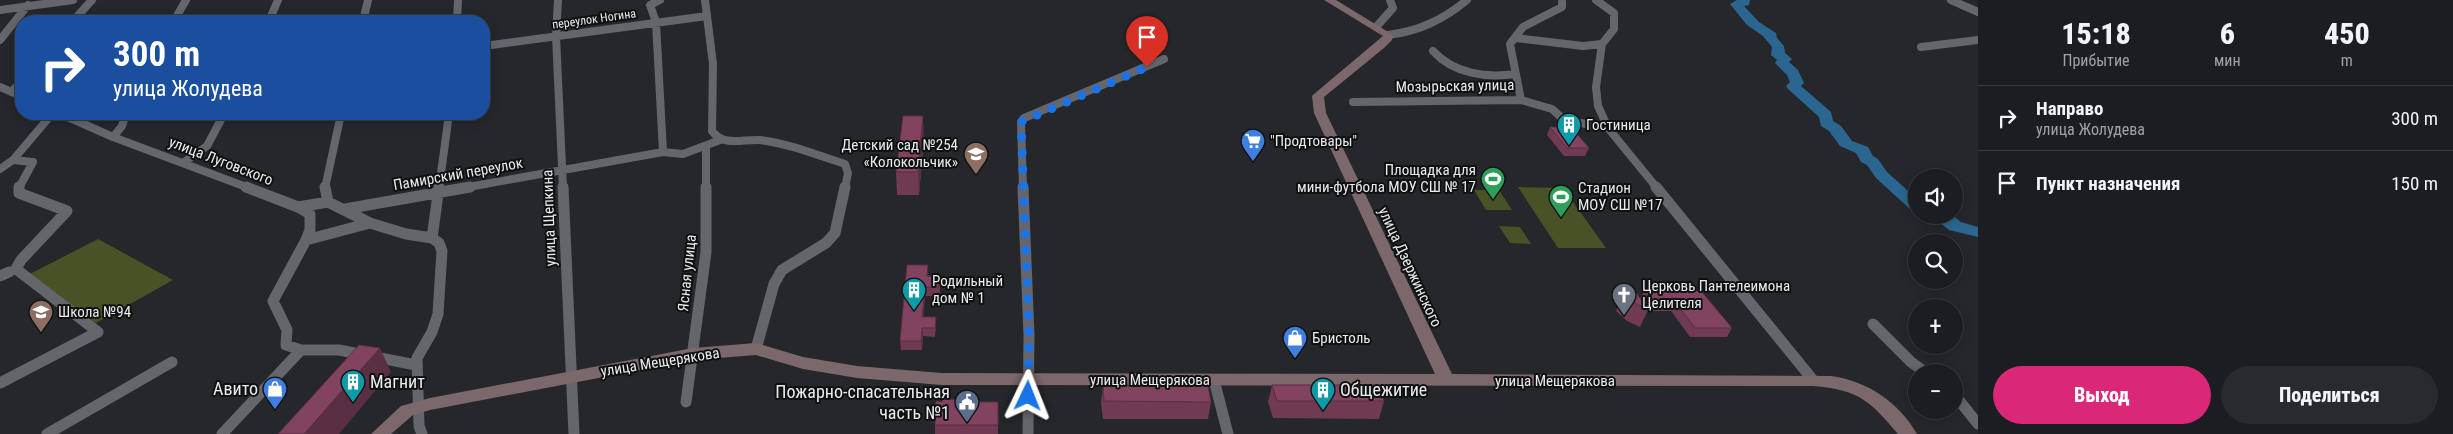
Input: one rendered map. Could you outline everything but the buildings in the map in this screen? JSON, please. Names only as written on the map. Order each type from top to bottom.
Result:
[{"type":"street","points":[[0,10],[30,3],[73,0]]},
{"type":"street","points":[[78,15],[92,0]]},
{"type":"street","points":[[177,15],[186,0]]},
{"type":"street","points":[[272,15],[278,0]]},
{"type":"street","points":[[364,15],[368,0]]},
{"type":"street","points":[[457,15],[458,0]]},
{"type":"street","name":"улица Щепкина","points":[[558,0],[556,36],[574,434]]},
{"type":"street","points":[[660,0],[650,5],[656,22],[663,152]]},
{"type":"street","points":[[705,0],[713,64],[712,130],[720,140],[761,141],[781,144],[845,164],[848,173],[835,233],[826,243],[782,270],[774,284],[756,349]]},
{"type":"street","points":[[1329,0],[1376,26],[1388,35],[1412,33],[1447,17],[1467,0]]},
{"type":"street","points":[[1376,26],[1393,8],[1390,0]]},
{"type":"street","points":[[1596,0],[1614,13],[1614,29],[1602,44],[1596,87],[1598,106],[1608,128],[1813,380]]},
{"type":"street","points":[[1951,0],[1978,12]]},
{"type":"street","points":[[1562,2],[1562,7],[1557,11],[1523,27],[1516,38],[1583,46],[1602,44]]},
{"type":"street","points":[[20,15],[30,3]]},
{"type":"street","name":"переулок Ногина","points":[[490,45],[707,16]]},
{"type":"street","points":[[0,40],[15,22]]},
{"type":"street","name":"улица Дзержинского","points":[[1388,35],[1388,38],[1380,47],[1318,96],[1320,113],[1446,379]]},
{"type":"street","name":"Мозырьская улица","points":[[1353,102],[1521,100],[1510,44],[1516,38]]},
{"type":"street","points":[[1921,47],[1978,40]]},
{"type":"street","points":[[1433,51],[1442,60],[1478,74],[1493,77],[1515,74]]},
{"type":"street","points":[[1028,434],[1029,335],[1021,122],[1164,59]]},
{"type":"street","points":[[0,87],[15,94]]},
{"type":"street","points":[[10,92],[15,87]]},
{"type":"street","points":[[1521,100],[1552,109],[1564,120],[1608,128]]},
{"type":"street","points":[[0,169],[13,160],[47,120]]},
{"type":"street","name":"улица Луговского","points":[[75,120],[113,137],[298,207]]},
{"type":"street","points":[[113,137],[122,126],[124,120]]},
{"type":"street","points":[[183,163],[207,146],[221,120]]},
{"type":"street","points":[[328,202],[325,187],[340,120]]},
{"type":"street","points":[[432,238],[448,120]]},
{"type":"street","name":"Памирский переулок","points":[[346,209],[563,172],[663,152],[679,154],[706,147],[720,140]]},
{"type":"street","name":"Ясная улица","points":[[686,402],[706,252],[706,147]]},
{"type":"street","points":[[0,383],[98,332],[16,269],[21,260],[66,211],[19,193],[19,187],[33,162],[13,160]]},
{"type":"street","points":[[298,207],[328,202],[346,209],[370,223],[406,234],[432,238],[439,243],[442,251],[438,314],[432,332],[420,350],[416,365],[419,426],[422,434]]},
{"type":"street","points":[[298,207],[310,214],[310,230],[273,301],[287,330],[286,345],[301,350],[339,350],[416,365]]},
{"type":"street","points":[[306,240],[370,223]]},
{"type":"street","points":[[1873,324],[1914,364]]},
{"type":"street","name":"улица Мещерякова","points":[[380,434],[396,418],[418,407],[693,354],[756,349],[803,363],[857,372],[942,379],[1028,381],[1813,380],[1850,385],[1869,394],[1884,406],[1908,434]]},
{"type":"street","points":[[222,434],[301,350]]},
{"type":"street","points":[[47,434],[172,362]]},
{"type":"street","points":[[1214,380],[1228,434]]},
{"type":"street","points":[[1963,405],[1978,424]]},
{"type":"green space","name":"Стадион МОУ СШ №17","points":[[1518,187],[1563,188],[1606,248],[1558,248]]},
{"type":"green space","name":"Площадка для мини-футбола МОУ СШ № 17","points":[[1474,190],[1499,190],[1512,210],[1486,210]]},
{"type":"green space","points":[[1499,226],[1520,227],[1531,244],[1510,243]]},
{"type":"green space","points":[[98,239],[173,280],[96,323],[22,278]]},
{"type":"waterway","points":[[1743,0],[1745,2],[1736,4],[1755,25],[1772,36],[1769,37],[1778,46],[1778,55],[1785,59],[1782,63],[1793,73],[1797,83],[1793,86],[1813,106],[1826,115],[1826,123],[1836,129],[1838,135],[1845,139],[1845,143],[1863,150],[1866,159],[1873,162],[1881,175],[1908,199]]},
{"type":"waterway","points":[[1953,224],[1978,232]]},
{"type":"place","name":"Гостиница","points":[[1569,146]]},
{"type":"place","name":"\"Продтовары\"","points":[[1253,162]]},
{"type":"place","name":"Детский сад №254 «Колокольчик»","points":[[976,175]]},
{"type":"place","name":"Площадка для мини-футбола МОУ СШ № 17","points":[[1493,200]]},
{"type":"place","name":"Стадион МОУ СШ №17","points":[[1561,218]]},
{"type":"place","name":"Родильный дом № 1","points":[[914,311]]},
{"type":"place","name":"Церковь Пантелеимона Целителя","points":[[1624,316]]},
{"type":"place","name":"Школа №94","points":[[41,333]]},
{"type":"place","name":"Бристоль","points":[[1295,359]]},
{"type":"place","name":"Магнит","points":[[353,403]]},
{"type":"place","name":"Авито","points":[[275,410]]},
{"type":"place","name":"Общежитие","points":[[1323,411]]},
{"type":"place","name":"Пожарно-спасательная часть №1","points":[[967,423]]},
{"type":"route","points":[[1028,396],[1029,335],[1020,137],[1021,122],[1024,118],[1147,67]]}]
